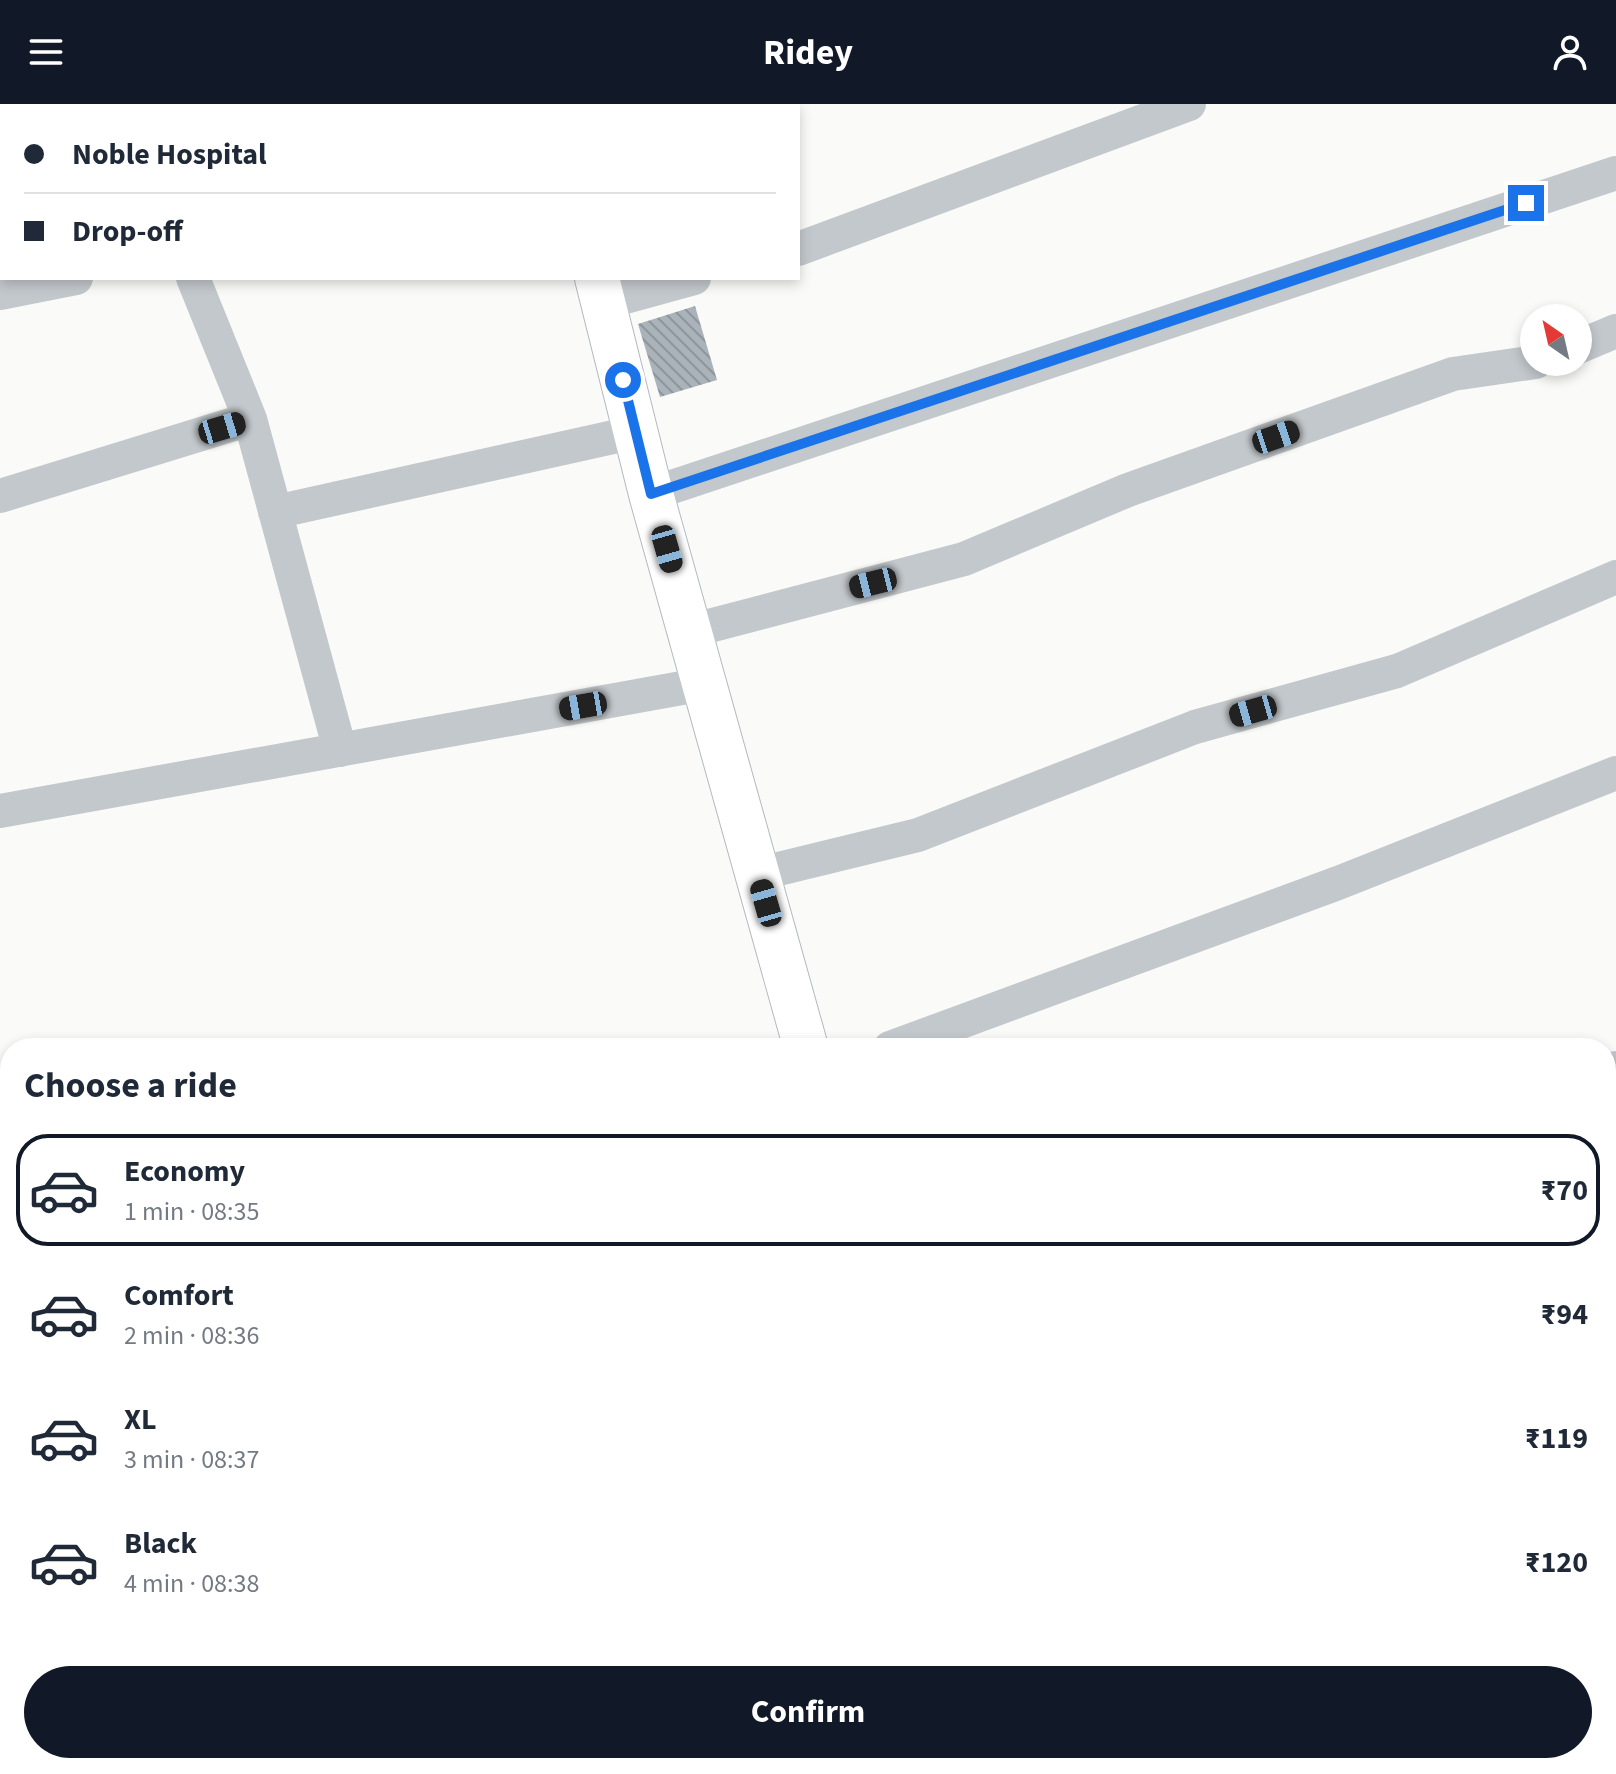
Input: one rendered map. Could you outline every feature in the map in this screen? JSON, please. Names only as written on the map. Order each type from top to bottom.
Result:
[{"type":"main road","points":[[600,290],[651,494],[803,1038]]},
{"type":"street","points":[[800,248],[1189,104]]},
{"type":"street","points":[[651,494],[1616,173]]},
{"type":"street","points":[[0,293],[66,280]]},
{"type":"street","points":[[194,280],[250,419],[340,750]]},
{"type":"street","points":[[600,290],[678,280]]},
{"type":"street","points":[[1592,341],[1616,331]]},
{"type":"street","points":[[690,631],[964,559],[1128,490],[1453,374],[1520,364]]},
{"type":"street","points":[[0,496],[250,419]]},
{"type":"street","points":[[275,512],[636,432]]},
{"type":"street","points":[[758,874],[918,835],[1195,727],[1397,671],[1616,577]]},
{"type":"street","points":[[0,811],[704,684]]},
{"type":"street","points":[[917,1038],[1338,883],[1616,773]]},
{"type":"building","points":[[695,306],[717,380],[660,397],[638,324]]},
{"type":"route","points":[[623,380],[651,494],[1526,203]]}]
